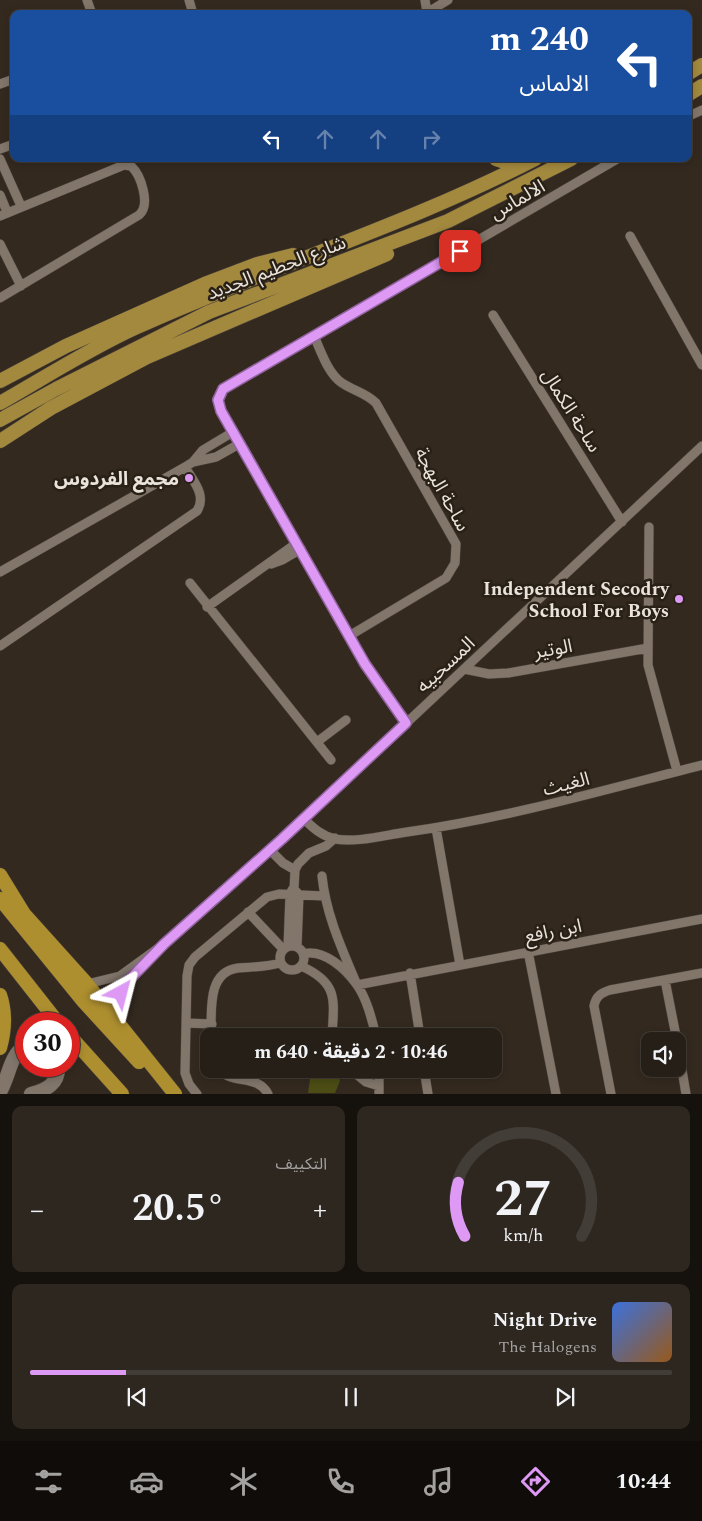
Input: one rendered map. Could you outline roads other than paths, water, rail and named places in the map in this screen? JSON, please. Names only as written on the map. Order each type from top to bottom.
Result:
[{"type":"highway","points":[[0,875],[24,914],[87,984],[175,1094]]},
{"type":"highway","points":[[0,899],[84,1002],[169,1094]]},
{"type":"highway","points":[[0,950],[50,1012]]},
{"type":"highway","points":[[0,995],[4,1010],[4,1028],[0,1048]]},
{"type":"highway","points":[[80,1047],[122,1094]]},
{"type":"main road","name":"شارع الحطيم الجديد","points":[[0,403],[134,328],[457,197],[529,162]]},
{"type":"main road","name":"شارع الحطيم الجديد","points":[[5,417],[208,312],[433,227],[490,202],[565,162]]},
{"type":"main road","points":[[0,441],[51,408],[147,357],[405,246],[433,227]]},
{"type":"main road","points":[[0,381],[66,346],[207,283],[272,259],[319,252]]},
{"type":"main road","points":[[0,1092],[5,1084],[15,1054]]},
{"type":"main road","points":[[31,1094],[50,1087],[56,1077]]},
{"type":"street","points":[[431,10],[448,0]]},
{"type":"street","points":[[0,159],[21,206]]},
{"type":"street","name":"الالماس","points":[[406,723],[365,664],[239,444],[218,406],[219,394],[223,389],[612,162]]},
{"type":"street","points":[[0,195],[4,214],[128,164],[136,171],[145,206],[139,215],[0,298]]},
{"type":"street","points":[[630,236],[702,365]]},
{"type":"street","points":[[0,244],[21,286]]},
{"type":"street","name":"ساحة الكمال","points":[[493,315],[622,522]]},
{"type":"street","name":"ساحة البهجة","points":[[314,336],[333,374],[342,383],[368,395],[376,403],[456,544],[455,563],[446,578],[349,636]]},
{"type":"street","points":[[0,572],[185,467],[193,462],[203,450],[233,432]]},
{"type":"street","points":[[193,462],[216,457],[239,444]]},
{"type":"street","name":"المسحبيه","points":[[115,1018],[117,1004],[127,982],[164,944],[304,819],[702,446]]},
{"type":"street","points":[[0,646],[197,511],[200,506],[201,495],[185,467]]},
{"type":"street","points":[[649,527],[648,648],[650,682],[677,771]]},
{"type":"street","points":[[207,607],[270,564],[282,560],[299,546]]},
{"type":"street","points":[[190,583],[207,607],[331,760]]},
{"type":"street","name":"الوتير","points":[[464,669],[488,674],[508,673],[648,648]]},
{"type":"street","points":[[317,742],[346,720]]},
{"type":"street","name":"الغيث","points":[[304,819],[313,828],[335,838],[356,839],[436,828],[527,810],[702,765]]},
{"type":"street","points":[[436,828],[460,965]]},
{"type":"street","points":[[293,949],[295,870],[309,853],[326,846],[335,838]]},
{"type":"street","points":[[270,850],[283,863],[295,870]]},
{"type":"street","points":[[322,876],[324,896],[332,924],[374,1028]]},
{"type":"street","points":[[197,1094],[189,1084],[185,1073],[189,965],[266,897],[294,893],[324,896]]},
{"type":"street","points":[[248,912],[304,960],[301,966],[290,971],[280,963]]},
{"type":"street","name":"ابن رافع","points":[[357,985],[410,973],[702,918]]},
{"type":"street","name":"المسحبيه","points":[[87,984],[120,976],[164,944]]},
{"type":"street","points":[[280,963],[280,956],[293,949],[316,952],[327,956],[357,985]]},
{"type":"street","points":[[528,951],[556,1094]]},
{"type":"street","points":[[212,1028],[213,991],[224,974],[237,968],[266,967],[280,963]]},
{"type":"street","points":[[301,966],[322,978],[332,992],[334,1000],[332,1028]]},
{"type":"street","points":[[410,973],[419,1028]]},
{"type":"street","points":[[611,1094],[594,1006],[599,995],[610,990],[702,973]]},
{"type":"street","points":[[665,980],[675,1032]]},
{"type":"street","points":[[186,1023],[212,1024]]},
{"type":"street","points":[[683,1077],[686,1094]]},
{"type":"street","points":[[229,1078],[256,1082],[262,1085],[268,1094]]},
{"type":"street","points":[[361,1078],[379,1090]]},
{"type":"street","points":[[425,1078],[428,1094]]},
{"type":"place","name":"مجمع الفردوس","points":[[189,478]]},
{"type":"place","name":"Independent Secodry School For Boys","points":[[679,599]]}]
